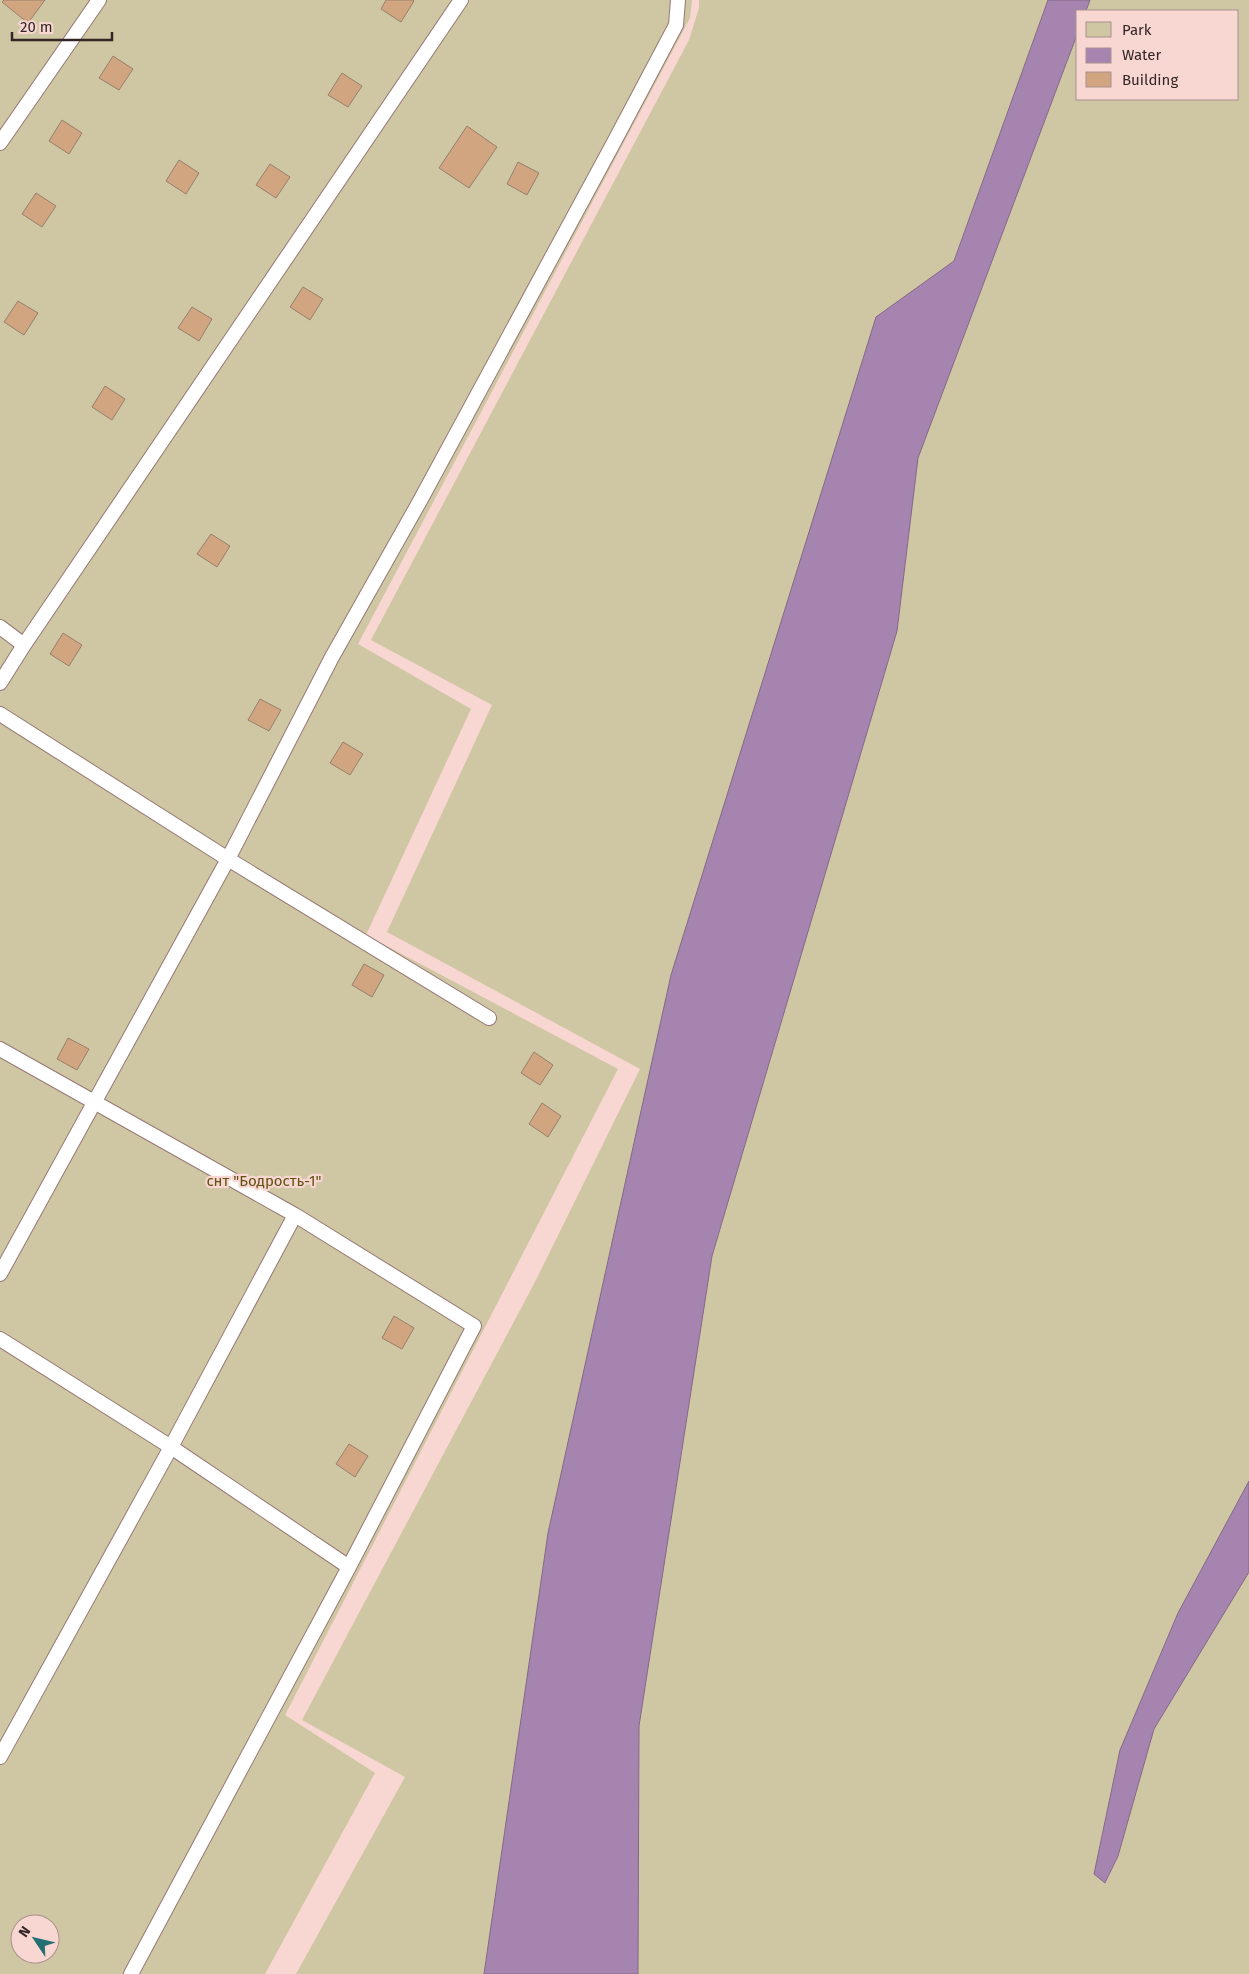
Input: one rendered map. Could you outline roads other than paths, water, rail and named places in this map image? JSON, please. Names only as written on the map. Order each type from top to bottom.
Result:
[{"type":"lane","points":[[0,143],[99,0]]},
{"type":"lane","points":[[0,683],[461,0]]},
{"type":"lane","points":[[0,1274],[228,859],[332,657],[421,499],[676,25],[678,0]]},
{"type":"lane","points":[[0,627],[24,645]]},
{"type":"lane","points":[[0,714],[228,859],[489,1018]]},
{"type":"lane","points":[[0,1049],[295,1215],[474,1326],[349,1567],[131,1974]]},
{"type":"lane","points":[[0,1757],[295,1215]]},
{"type":"lane","points":[[0,1339],[170,1447],[349,1567]]},
{"type":"water","points":[[1048,0],[1090,0],[1086,10],[1076,10],[1076,37],[918,458],[897,631],[712,1256],[639,1726],[638,1974],[484,1974],[548,1533],[671,975],[876,317],[954,261]]},
{"type":"water","points":[[1249,1481],[1249,1572],[1154,1729],[1118,1856],[1105,1883],[1094,1874],[1120,1750],[1178,1613]]},
{"type":"park label","name":"снт \"Бодрость-1\"","points":[[264,1181]]}]
